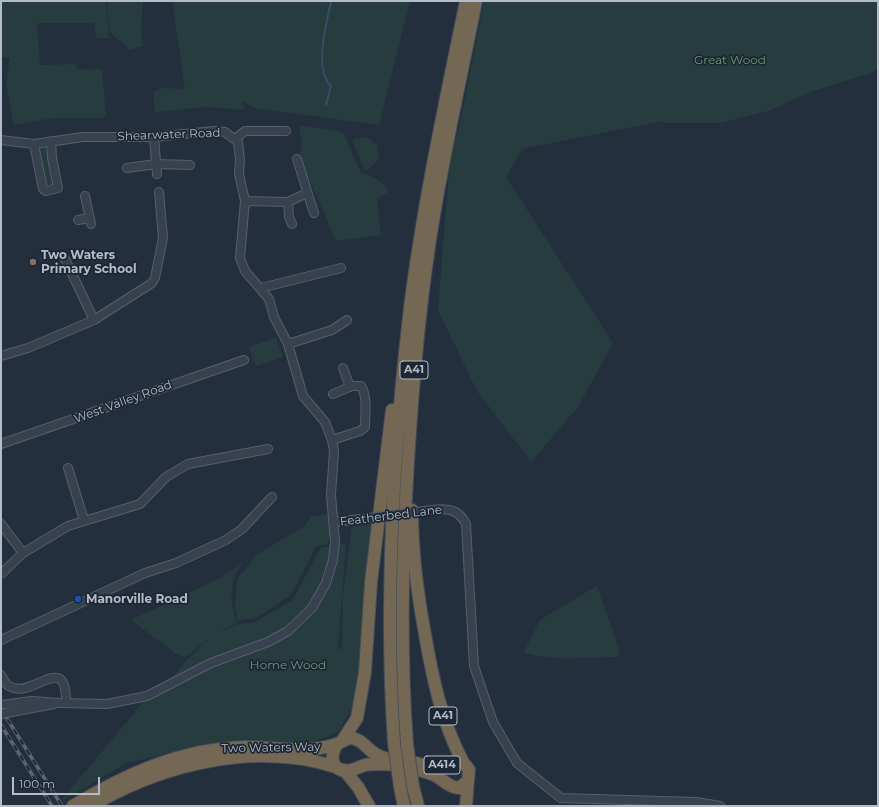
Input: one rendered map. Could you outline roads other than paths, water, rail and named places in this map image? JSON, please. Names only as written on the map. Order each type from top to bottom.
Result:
[{"type":"highway","name":"A41","points":[[404,806],[394,743],[390,653],[394,481],[399,410],[410,307],[439,132],[466,1]]},
{"type":"highway","name":"A41","points":[[418,806],[413,786],[407,744],[403,679],[402,588],[410,409],[433,223],[476,1]]},
{"type":"highway","points":[[369,806],[358,787],[333,761],[333,754],[339,742],[356,718],[364,680],[371,582],[383,477],[404,325],[410,307]]},
{"type":"highway","name":"A41","points":[[408,462],[412,488],[412,525],[419,599],[427,646],[437,697],[448,731],[463,762]]},
{"type":"highway","name":"A414","points":[[339,742],[354,738],[382,757],[433,766],[457,761],[463,762],[469,770],[468,779],[465,785],[459,788],[452,787],[433,774],[384,764],[364,766],[351,771],[340,768]]},
{"type":"highway","name":"Two Waters Way","points":[[73,806],[133,773],[188,754],[216,749],[246,747],[308,750],[327,747],[339,742]]},
{"type":"highway","name":"Two Waters Way","points":[[90,806],[126,787],[163,772],[188,765],[225,759],[288,757],[318,761],[340,768]]},
{"type":"highway","points":[[466,806],[468,779]]},
{"type":"street","name":"Shearwater Road","points":[[1,140],[34,144],[83,137],[154,137],[214,131],[225,132],[238,142],[240,151],[239,174],[245,201],[240,258],[245,271],[269,299],[274,317],[288,344],[302,396],[325,422],[332,440],[334,451],[331,495],[334,522]]},
{"type":"street","points":[[235,139],[244,131],[286,131]]},
{"type":"street","points":[[154,137],[157,174]]},
{"type":"street","points":[[34,144],[43,189],[46,191],[58,188],[52,158],[51,142]]},
{"type":"street","points":[[297,159],[314,213]]},
{"type":"street","points":[[127,168],[156,164],[190,165]]},
{"type":"street","points":[[1,356],[28,348],[94,320],[152,283],[155,278],[164,238],[159,192]]},
{"type":"street","points":[[245,201],[288,202],[307,193]]},
{"type":"street","points":[[78,220],[90,221],[85,196]]},
{"type":"street","points":[[288,202],[288,217],[292,224]]},
{"type":"street","points":[[65,259],[94,320]]},
{"type":"street","points":[[261,288],[341,268]]},
{"type":"street","points":[[288,344],[332,330],[347,320]]},
{"type":"street","name":"West Valley Road","points":[[1,444],[244,360]]},
{"type":"street","points":[[342,369],[350,387]]},
{"type":"street","points":[[332,440],[360,431],[365,427],[364,391],[361,386],[358,385],[350,387],[333,394]]},
{"type":"street","points":[[1,574],[23,553],[68,526],[84,520],[103,517],[140,504],[166,477],[188,464],[268,449]]},
{"type":"street","points":[[68,468],[84,520]]},
{"type":"street","points":[[1,640],[145,573],[176,563],[226,540],[242,529],[272,497]]},
{"type":"street","name":"Featherbed Lane","points":[[5,705],[32,701],[107,704],[147,696],[211,663],[268,642],[288,631],[312,608],[326,583],[333,560],[334,522],[445,508],[453,510],[460,515],[466,524],[468,533],[474,666],[493,722],[517,763],[561,798],[696,802],[720,806]]},
{"type":"street","points":[[1,524],[23,553]]},
{"type":"street","points":[[1,675],[9,686],[19,689],[49,678],[58,679],[62,682],[65,688],[62,703]]},
{"type":"street","name":"Featherbed Lane","points":[[4,714],[62,703]]},
{"type":"waterway","points":[[326,105],[331,86],[323,69],[322,57],[324,33],[331,1]]},
{"type":"railway","points":[[1,709],[62,806]]},
{"type":"railway","points":[[1,725],[52,806]]},
{"type":"place","name":"Two Waters Primary School","points":[[33,262]]},
{"type":"place","name":"Manorville Road","points":[[78,599]]},
{"type":"park label","name":"Great Wood","points":[[730,60]]},
{"type":"park label","name":"Home Wood","points":[[288,665]]}]
